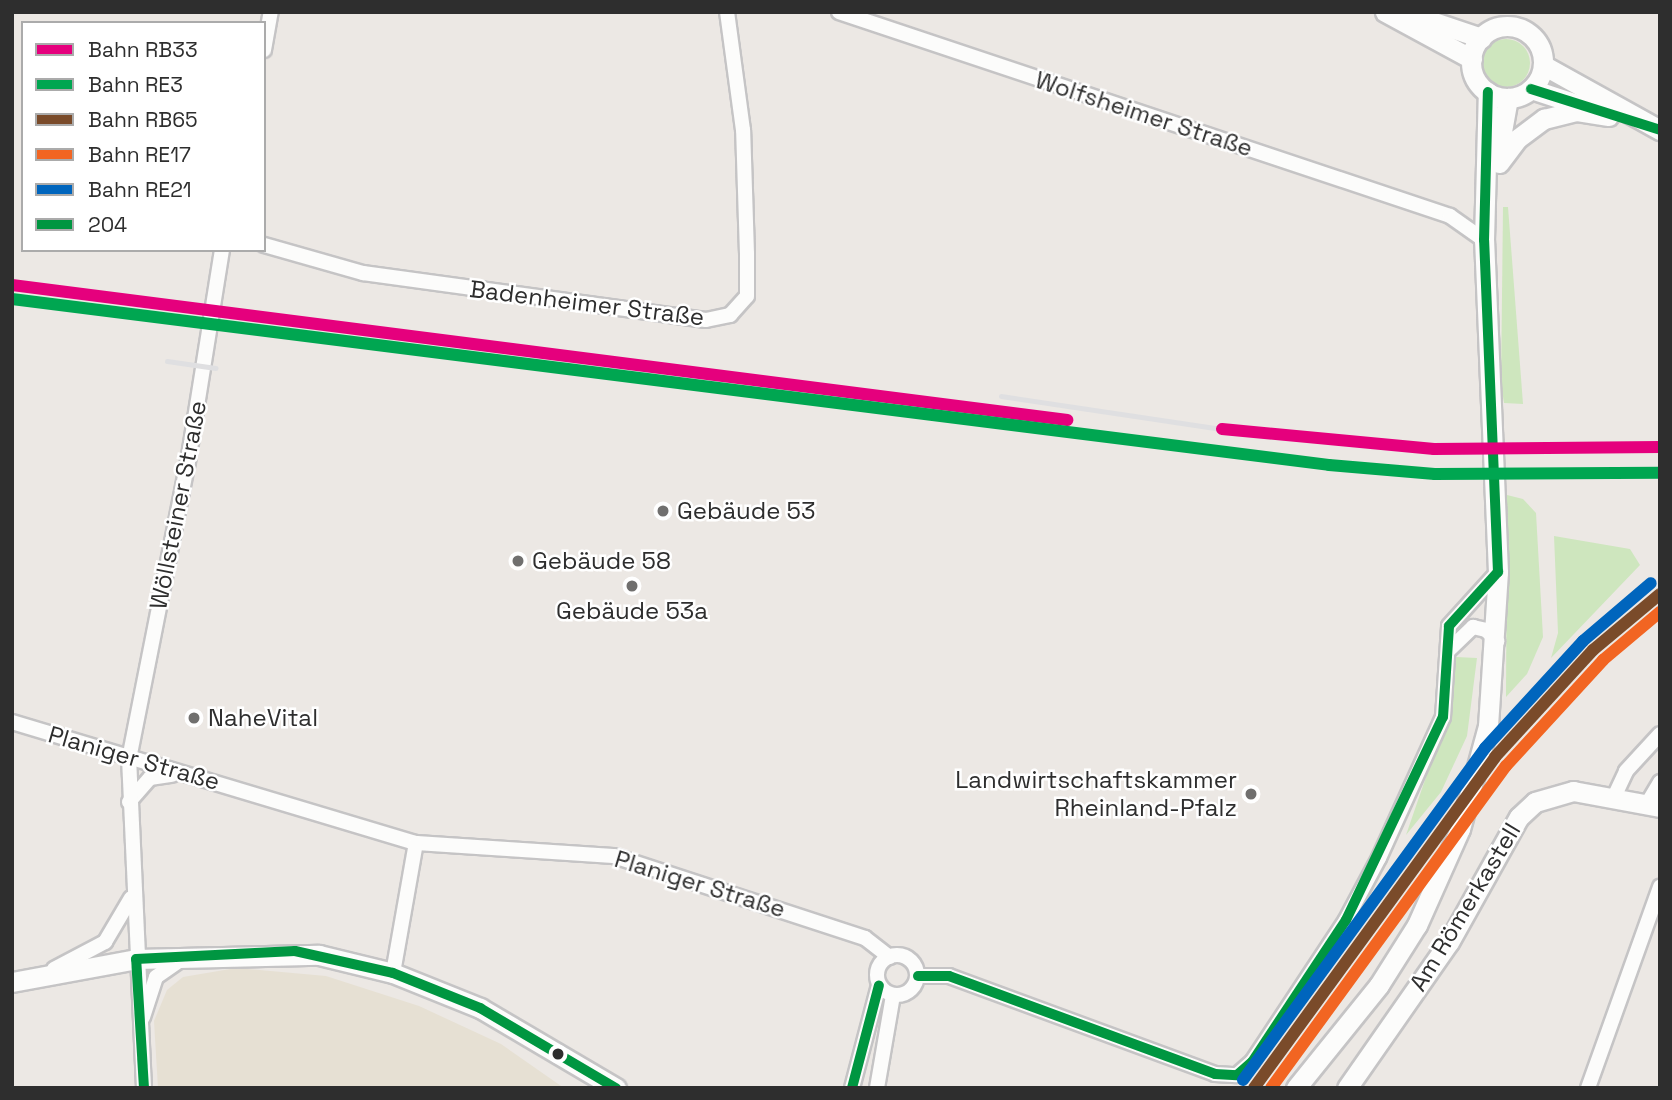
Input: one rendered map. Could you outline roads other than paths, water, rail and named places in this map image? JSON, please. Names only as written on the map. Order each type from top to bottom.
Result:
[{"type":"street","points":[[266,39],[271,12]]},
{"type":"street","name":"Badenheimer Straße","points":[[266,245],[403,279],[706,320],[730,315],[747,296],[747,254],[743,130],[727,12]]},
{"type":"street","name":"Wolfsheimer Straße","points":[[839,12],[1450,216],[1484,240]]},
{"type":"street","points":[[1385,12],[1472,59]]},
{"type":"street","points":[[1407,12],[1489,27],[1514,20],[1539,46],[1543,65],[1531,89]]},
{"type":"street","points":[[1489,27],[1472,59],[1473,72],[1488,92],[1508,98],[1531,89],[1609,116],[1655,128]]},
{"type":"street","points":[[1543,65],[1655,128]]},
{"type":"street","points":[[1300,1082],[1379,985],[1438,884],[1480,761],[1497,649],[1498,572],[1484,240],[1488,92]]},
{"type":"street","points":[[1489,316],[1497,167],[1508,98]]},
{"type":"street","points":[[1497,167],[1517,139],[1544,119],[1577,111],[1609,116]]},
{"type":"street","points":[[1450,216],[1473,214],[1485,206]]},
{"type":"street","name":"Wöllsteiner Straße","points":[[144,1088],[132,893],[129,759],[188,462],[222,252]]},
{"type":"street","points":[[879,985],[893,995],[910,992],[918,976],[949,976],[1215,1074],[1237,1075],[1252,1062],[1338,931],[1378,858],[1443,717],[1449,626],[1498,572]]},
{"type":"street","points":[[1448,651],[1473,627],[1486,630],[1497,649]]},
{"type":"street","name":"Planiger Straße","points":[[12,722],[129,759],[416,842],[614,856],[865,938],[889,957],[909,958],[918,976]]},
{"type":"street","points":[[1615,795],[1626,772],[1660,734]]},
{"type":"street","points":[[129,802],[150,778],[194,776]]},
{"type":"street","points":[[1654,805],[1660,782]]},
{"type":"street","name":"Am Römerkastell","points":[[1346,1088],[1449,942],[1520,817],[1558,791],[1615,795],[1654,805]]},
{"type":"street","points":[[393,973],[416,842]]},
{"type":"street","points":[[1588,1088],[1660,887]]},
{"type":"street","points":[[49,971],[105,942],[132,893]]},
{"type":"street","points":[[12,982],[49,971],[136,959],[191,954],[295,951],[393,973],[480,1008],[616,1088]]},
{"type":"street","points":[[140,1029],[156,977],[191,954]]},
{"type":"street","points":[[852,1088],[879,985],[877,972],[889,957]]},
{"type":"street","points":[[877,1088],[893,995]]},
{"type":"street","name":"Am Römerkastell","points":[[1335,1088],[1374,1048]]},
{"type":"railway","points":[[167,361],[216,368]]},
{"type":"railway","points":[[1001,396],[1222,429]]},
{"type":"rail line","name":"RB33","points":[[12,285],[1067,420]]},
{"type":"rail line","name":"RE3","points":[[12,299],[1329,465],[1435,474],[1660,473]]},
{"type":"rail line","name":"RB33","points":[[1222,429],[1434,449],[1660,447]]},
{"type":"rail line","name":"RE21","points":[[1243,1080],[1485,748],[1583,641],[1651,583]]},
{"type":"rail line","name":"RB65","points":[[1254,1088],[1495,757],[1593,650],[1660,594]]},
{"type":"rail line","name":"RE17","points":[[1271,1088],[1506,766],[1603,660],[1660,612]]},
{"type":"place","name":"Gebäude 53","points":[[663,511]]},
{"type":"place","name":"Gebäude 58","points":[[518,561]]},
{"type":"place","name":"Gebäude 53a","points":[[632,586]]},
{"type":"place","name":"NaheVital","points":[[194,718]]},
{"type":"place","name":"Landwirtschaftskammer Rheinland-Pfalz","points":[[1251,794]]}]
